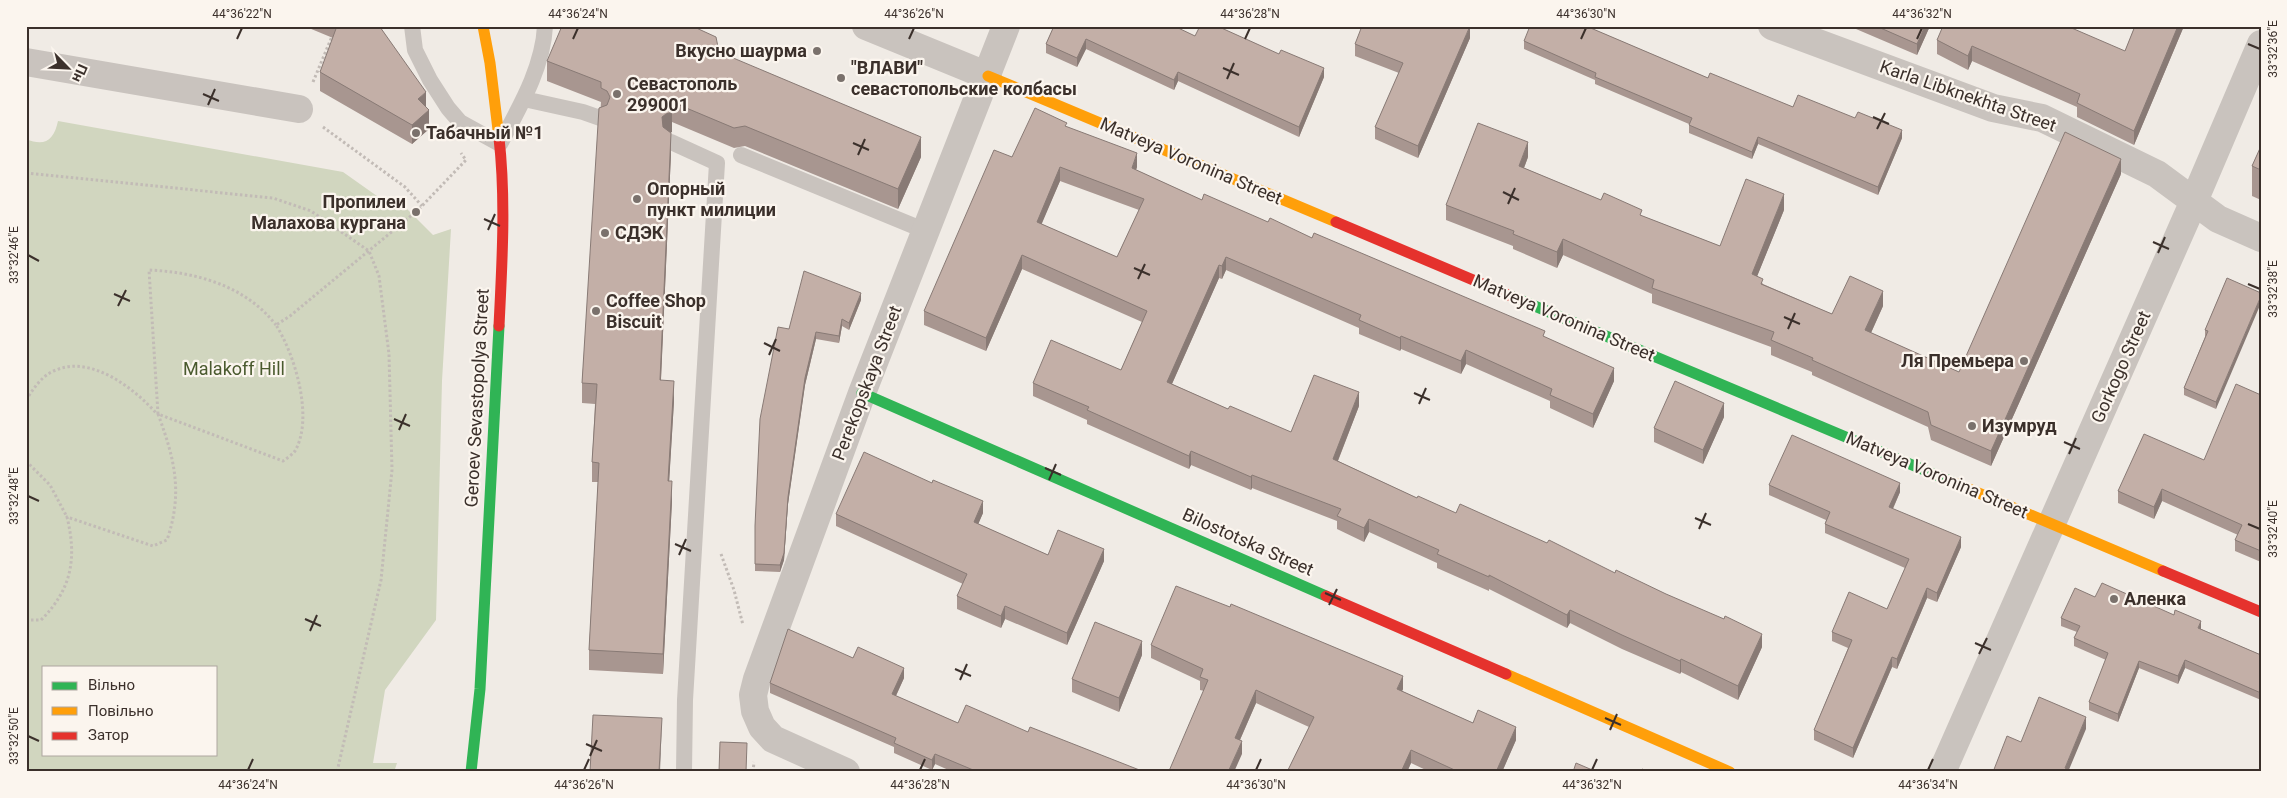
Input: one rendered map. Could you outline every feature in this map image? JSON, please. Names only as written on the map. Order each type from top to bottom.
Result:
[{"type":"street","name":"Geroev Sevastopolya Street","points":[[471,772],[480,689],[502,258],[500,144],[490,63],[483,26]]},
{"type":"street","name":"Matveya Voronina Street","points":[[866,26],[2261,612]]},
{"type":"street","name":"Perekopskaya Street","points":[[846,772],[773,739],[762,727],[755,712],[753,695],[757,679],[862,393],[988,76],[1006,26]]},
{"type":"street","name":"Karla Libknekhta Street","points":[[1772,26],[1994,108],[2042,118],[2157,174],[2218,219],[2261,238]]},
{"type":"street","name":"Gorkogo Street","points":[[1942,772],[2194,201],[2261,44]]},
{"type":"street","points":[[26,62],[299,109]]},
{"type":"street","name":"Bilostotska Street","points":[[862,393],[1730,772]]},
{"type":"street","points":[[461,744],[480,689]]},
{"type":"lane","points":[[412,26],[415,50],[448,108],[460,122],[500,144],[524,99],[544,40],[545,26]]},
{"type":"lane","points":[[524,99],[583,112],[600,118]]},
{"type":"lane","points":[[671,142],[717,163],[685,700],[684,772]]},
{"type":"lane","points":[[742,155],[926,231]]},
{"type":"path","points":[[336,26],[299,109],[405,187],[421,207],[466,160]]},
{"type":"path","points":[[26,173],[273,198],[311,211],[369,251],[379,276],[389,354],[392,470],[381,580],[337,772]]},
{"type":"path","points":[[276,325],[412,215]]},
{"type":"path","points":[[26,400],[40,381],[56,370],[76,366],[97,371],[114,379],[145,400],[158,414],[283,461],[294,452],[299,439],[302,421],[301,399],[294,360],[286,340],[256,302],[239,292],[215,282],[177,271],[149,270],[158,414],[169,446],[176,477],[177,502],[174,521],[167,540],[153,546],[67,517]]},
{"type":"path","points":[[26,461],[50,485],[67,517],[73,540],[72,562],[57,604],[41,620],[26,620]]},
{"type":"green space","name":"Malakoff Hill","points":[[58,121],[343,172],[384,201],[390,202],[400,197],[403,201],[401,203],[433,235],[451,229],[442,381],[436,620],[385,690],[373,763],[397,763],[394,772],[26,772],[26,139],[43,142],[48,140],[54,133]]},
{"type":"building","points":[[337,26],[380,26],[426,92],[418,99],[429,110],[412,125],[320,72]]},
{"type":"building","points":[[562,26],[692,26],[716,37],[719,52],[921,137],[898,189],[745,126],[734,128],[672,102],[672,112],[662,117],[663,127],[671,133],[660,380],[674,381],[668,481],[672,481],[663,654],[589,650],[599,463],[592,462],[597,384],[582,383],[599,108],[607,105],[610,97],[607,91],[601,88],[601,82],[547,61]]},
{"type":"building","points":[[1054,26],[1174,26],[1195,36],[1200,26],[1217,26],[1279,54],[1281,50],[1324,68],[1299,127],[1178,72],[1174,80],[1086,39],[1077,58],[1046,44]]},
{"type":"building","points":[[1362,26],[1470,26],[1418,146],[1375,127],[1403,63],[1355,44]]},
{"type":"building","points":[[1530,26],[1586,26],[1708,78],[1710,73],[1793,107],[1798,95],[1855,118],[1858,112],[1902,130],[1878,187],[1758,137],[1752,152],[1689,125],[1692,118],[1595,77],[1596,73],[1524,41]]},
{"type":"building","points":[[1876,26],[1925,26],[1917,44]]},
{"type":"building","points":[[1943,26],[2067,26],[2125,51],[2135,26],[2178,26],[2134,131],[2077,103],[2080,94],[1972,46],[1968,56],[1937,40]]},
{"type":"building","points":[[1035,108],[1067,123],[1065,126],[1137,153],[1132,168],[1202,200],[1204,194],[1268,222],[1270,218],[1312,238],[1314,233],[1545,331],[1543,336],[1614,368],[1593,414],[1550,395],[1552,389],[1466,350],[1461,361],[1401,336],[1400,338],[1359,320],[1361,315],[1226,257],[1222,266],[1219,265],[1167,382],[1228,409],[1230,406],[1291,432],[1314,375],[1359,392],[1333,459],[1417,498],[1418,496],[1456,513],[1460,504],[1547,543],[1549,540],[1615,573],[1616,570],[1666,594],[1724,619],[1725,616],[1762,634],[1738,686],[1570,610],[1567,615],[1489,575],[1489,577],[1437,554],[1439,550],[1369,519],[1364,528],[1337,516],[1341,509],[1252,475],[1251,477],[1191,451],[1189,456],[1087,410],[1089,407],[1033,383],[1051,340],[1121,370],[1147,311],[1022,255],[986,338],[924,311],[994,150],[1012,157]],"holes":[[[1060,167],[1144,199],[1117,257],[1037,222]]]},
{"type":"building","points":[[1478,123],[1528,142],[1519,166],[1601,200],[1604,193],[1642,210],[1640,215],[1720,246],[1746,179],[1784,194],[1752,274],[1763,279],[1761,284],[1832,314],[1850,276],[1883,291],[1865,330],[1959,372],[2065,132],[2121,159],[1991,451],[1931,425],[1928,412],[1771,340],[1774,332],[1652,288],[1654,280],[1563,239],[1557,252],[1513,234],[1514,231],[1446,205]]},
{"type":"building","points":[[2261,146],[2261,170],[2252,166]]},
{"type":"building","points":[[804,271],[861,293],[849,323],[842,319],[839,336],[816,332],[805,378],[788,497],[784,553],[780,565],[755,564],[760,419],[778,327],[789,329]]},
{"type":"building","points":[[2227,278],[2261,293],[2261,296],[2216,402],[2184,388],[2208,331],[2205,330]]},
{"type":"building","points":[[1675,381],[1724,403],[1703,450],[1654,428]]},
{"type":"building","points":[[2236,384],[2261,395],[2261,551],[2235,540],[2242,525],[2162,489],[2154,507],[2118,491],[2144,434],[2204,460]]},
{"type":"building","points":[[1792,435],[1900,483],[1889,507],[1961,537],[1937,593],[1927,588],[1897,659],[1892,657],[1853,748],[1814,730],[1852,640],[1832,632],[1849,592],[1887,609],[1909,559],[1825,524],[1830,512],[1769,485]]},
{"type":"building","points":[[864,452],[932,483],[933,480],[983,501],[974,522],[1048,555],[1058,530],[1104,549],[1067,633],[1005,606],[1001,616],[957,596],[967,574],[836,514]]},
{"type":"building","points":[[2102,583],[2174,615],[2175,610],[2201,621],[2198,628],[2261,655],[2261,693],[2185,660],[2178,676],[2139,661],[2118,714],[2089,702],[2108,653],[2074,638],[2080,626],[2061,618],[2075,588],[2095,597]]},
{"type":"building","points":[[1176,586],[1230,607],[1231,604],[1403,676],[1397,689],[1473,723],[1478,710],[1516,727],[1496,772],[1459,772],[1411,750],[1401,772],[1287,772],[1314,717],[1256,690],[1235,738],[1242,741],[1228,772],[1169,771],[1208,680],[1200,677],[1203,669],[1151,645]]},
{"type":"building","points":[[1095,622],[1142,641],[1119,698],[1072,679]]},
{"type":"building","points":[[788,629],[853,658],[858,647],[904,668],[892,694],[958,723],[966,705],[1028,732],[1030,727],[1142,772],[978,772],[935,754],[932,760],[894,743],[896,738],[770,683]]},
{"type":"building","points":[[2039,697],[2086,717],[2065,768],[2072,772],[1993,772],[2007,736],[2021,742]]},
{"type":"building","points":[[593,715],[662,718],[659,772],[590,772]]},
{"type":"building","points":[[720,742],[747,743],[746,772],[719,772]]},
{"type":"building","points":[[1576,763],[1597,772],[1573,772]]},
{"type":"traffic: fast","points":[[1511,296],[1955,483]]},
{"type":"traffic: fast","points":[[471,772],[480,689],[499,326]]},
{"type":"traffic: fast","points":[[862,393],[1326,596]]},
{"type":"traffic: slow","points":[[483,26],[490,63],[499,138]]},
{"type":"traffic: slow","points":[[988,76],[1336,222]]},
{"type":"traffic: slow","points":[[1955,483],[2163,571]]},
{"type":"traffic: slow","points":[[1506,674],[1730,772]]},
{"type":"traffic: jam","points":[[499,138],[503,208],[499,326]]},
{"type":"traffic: jam","points":[[1336,222],[1511,296]]},
{"type":"traffic: jam","points":[[2163,571],[2261,612]]},
{"type":"traffic: jam","points":[[1326,596],[1506,674]]},
{"type":"place","name":"Вкусно шаурма","points":[[817,51]]},
{"type":"place","name":"\"ВЛАВИ\" севастопольские колбасы","points":[[841,78]]},
{"type":"place","name":"Севастополь 299001","points":[[617,94]]},
{"type":"place","name":"Табачный №1","points":[[416,133]]},
{"type":"place","name":"Опорный пункт милиции","points":[[637,199]]},
{"type":"place","name":"Пропилеи Малахова кургана","points":[[416,212]]},
{"type":"place","name":"СДЭК","points":[[605,233]]},
{"type":"place","name":"Coffee Shop Biscuit","points":[[596,311]]},
{"type":"place","name":"Ля Премьера","points":[[2024,361]]},
{"type":"place","name":"Изумруд","points":[[1972,426]]},
{"type":"place","name":"Аленка","points":[[2114,599]]}]
